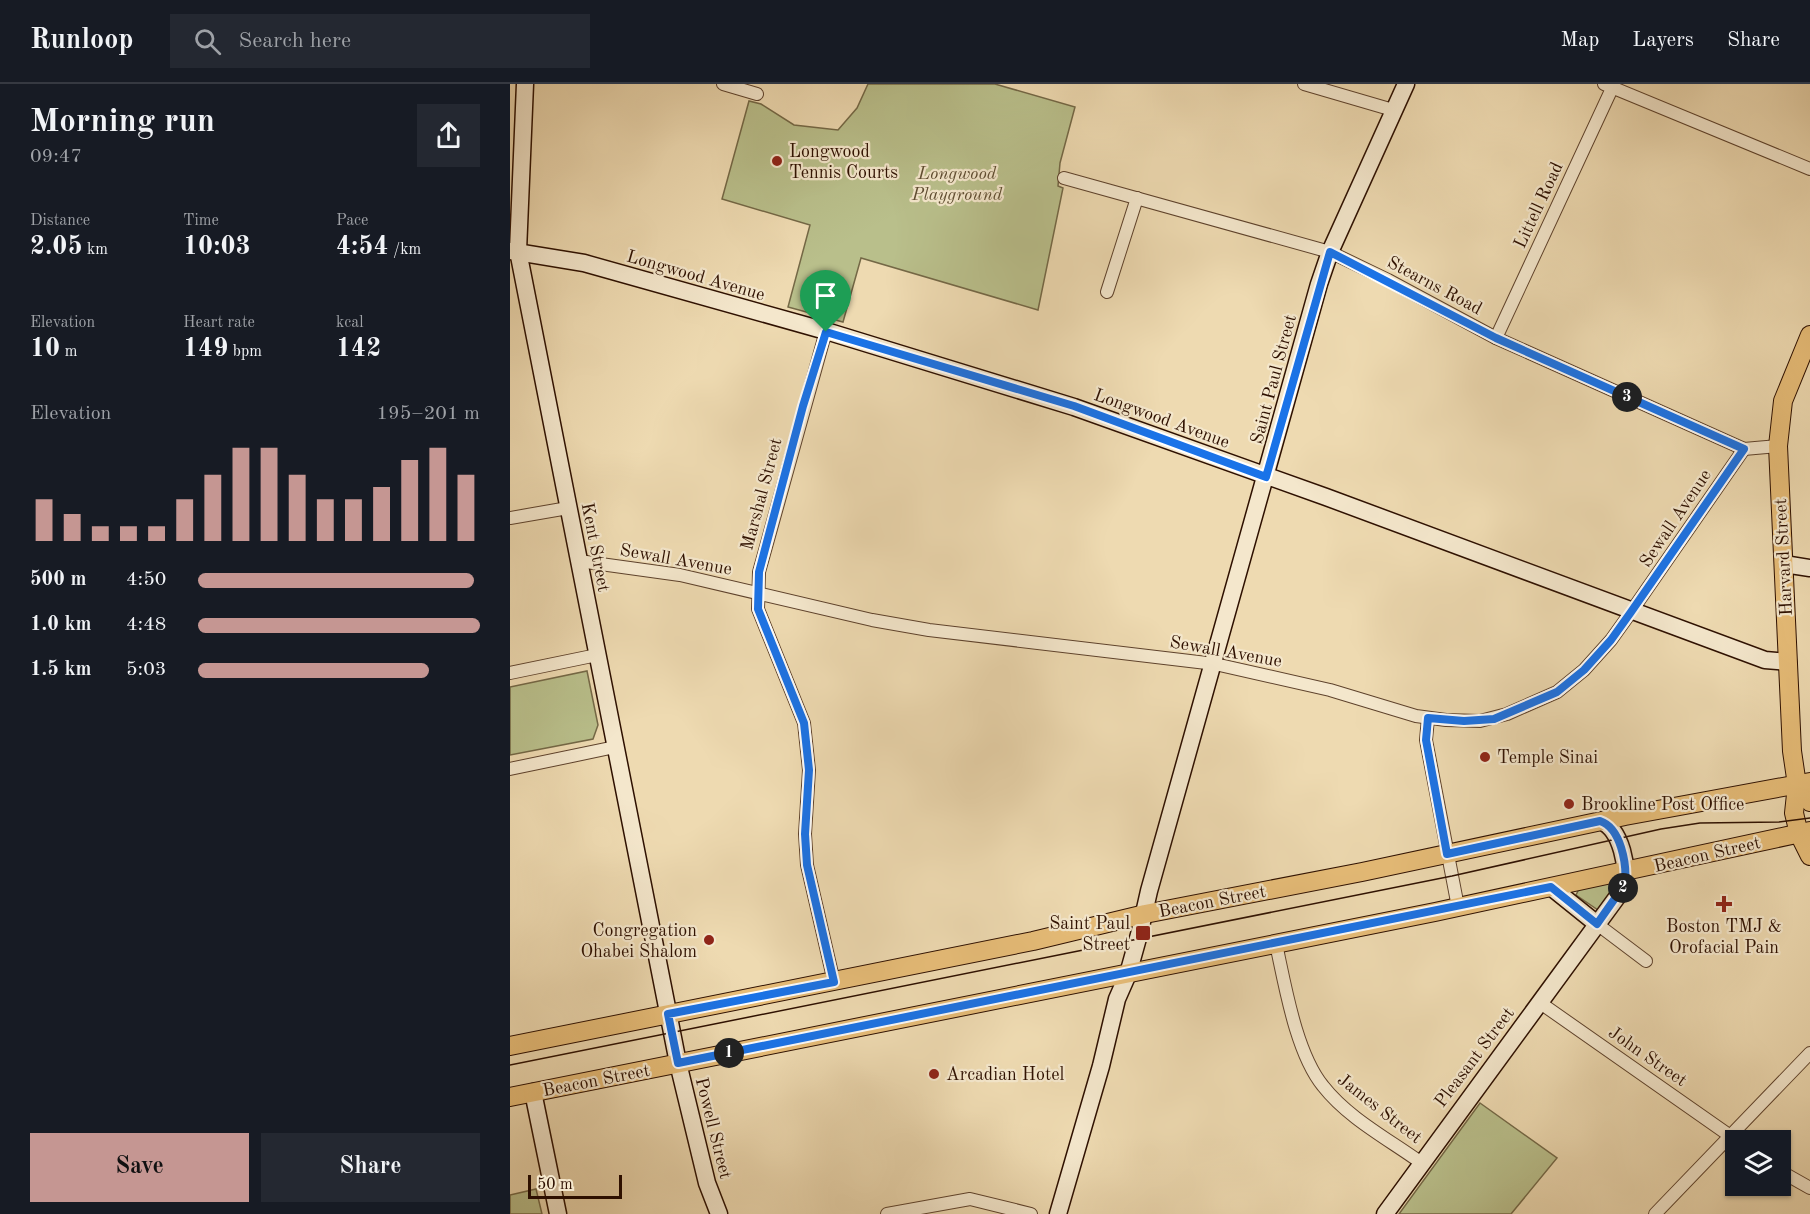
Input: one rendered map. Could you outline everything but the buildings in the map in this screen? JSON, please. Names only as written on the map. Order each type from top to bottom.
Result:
[{"type":"main road","name":"Kent Street","points":[[525,84],[514,251],[579,561],[668,1014]]},
{"type":"main road","name":"Saint Paul Street","points":[[1058,1214],[1101,1066],[1117,999],[1128,974],[1145,914],[1330,252],[1406,84]]},
{"type":"main road","name":"Longwood Avenue","points":[[514,251],[584,263],[1074,406],[1510,565],[1631,612],[1765,660],[1788,662]]},
{"type":"main road","name":"Harvard Street","points":[[1810,335],[1783,401],[1778,446],[1788,662],[1803,783],[1793,804],[1810,856]]},
{"type":"main road","points":[[1784,564],[1810,568]]},
{"type":"main road","points":[[1803,783],[1810,802]]},
{"type":"main road","name":"Beacon Street","points":[[510,1046],[834,982],[1055,936],[1145,914],[1600,821],[1803,783]]},
{"type":"main road","points":[[1600,821],[1611,826],[1616,834],[1625,872]]},
{"type":"main road","name":"Beacon Street","points":[[510,1097],[1458,907],[1804,832]]},
{"type":"main road","name":"Pleasant Street","points":[[1385,1214],[1420,1162],[1623,889],[1625,872]]},
{"type":"main road","points":[[1551,887],[1597,924]]},
{"type":"main road","name":"Powell Street","points":[[668,1014],[707,1184],[719,1214]]},
{"type":"main road","points":[[533,1092],[558,1214]]},
{"type":"street","points":[[723,84],[757,94]]},
{"type":"street","points":[[1304,84],[1393,110]]},
{"type":"street","points":[[1610,85],[1810,169]]},
{"type":"street","name":"Littell Road","points":[[1496,338],[1610,85]]},
{"type":"street","name":"Stearns Road","points":[[1065,178],[1330,252],[1496,338],[1744,449],[1778,446]]},
{"type":"street","points":[[1107,292],[1137,198]]},
{"type":"street","name":"Marshal Street","points":[[826,332],[803,406],[759,572],[758,609],[804,723],[809,770],[805,823],[807,865],[834,982]]},
{"type":"street","name":"Sewall Avenue","points":[[579,561],[680,575],[758,591],[872,621],[929,630],[1215,664],[1330,690],[1428,718],[1464,721],[1494,719],[1557,692],[1598,655],[1631,612],[1744,449]]},
{"type":"street","points":[[510,518],[568,508]]},
{"type":"street","points":[[510,673],[597,655]]},
{"type":"street","points":[[1428,718],[1426,740],[1458,907]]},
{"type":"street","points":[[510,769],[615,747]]},
{"type":"street","points":[[1597,924],[1646,961]]},
{"type":"street","name":"James Street","points":[[1276,944],[1294,1023],[1321,1085],[1340,1104],[1420,1162]]},
{"type":"street","name":"John Street","points":[[1539,1002],[1725,1132]]},
{"type":"street","points":[[1740,1130],[1810,1053]]},
{"type":"street","points":[[1655,1214],[1725,1146]]},
{"type":"street","points":[[1791,1177],[1810,1188]]},
{"type":"street","points":[[887,1214],[970,1199],[1031,1214]]},
{"type":"green space","name":"Longwood Playground","points":[[868,84],[995,84],[1075,107],[1060,163],[1058,186],[1063,188],[1038,310],[861,258],[843,322],[788,307],[810,225],[722,199],[749,101],[761,104],[794,125],[838,130],[857,108]]},
{"type":"green space","points":[[587,671],[598,725],[593,739],[510,755],[510,687]]},
{"type":"green space","points":[[1615,882],[1617,885],[1598,910],[1576,895],[1579,889]]},
{"type":"green space","points":[[1480,1103],[1557,1158],[1511,1214],[1399,1214]]},
{"type":"green space","points":[[536,1189],[542,1214],[510,1214],[510,1195]]},
{"type":"tram line","points":[[510,1065],[1452,876],[1661,829],[1700,823],[1779,822],[1810,818]]},
{"type":"place","name":"Longwood Tennis Courts","points":[[777,161]]},
{"type":"place","name":"Temple Sinai","points":[[1485,757]]},
{"type":"place","name":"Brookline Post Office","points":[[1569,804]]},
{"type":"place","name":"Boston TMJ & Orofacial Pain","points":[[1724,904]]},
{"type":"place","name":"Saint Paul Street","points":[[1143,933]]},
{"type":"place","name":"Congregation Ohabei Shalom","points":[[709,940]]},
{"type":"place","name":"Arcadian Hotel","points":[[934,1074]]},
{"type":"route","points":[[1330,252],[1388,280],[1496,338],[1744,449],[1680,545],[1611,640],[1584,670],[1557,692],[1494,719],[1464,721],[1428,718],[1426,740],[1447,854],[1600,821],[1611,826],[1621,851],[1626,877],[1620,895],[1597,924],[1551,887],[678,1063],[668,1014],[834,982],[807,865],[805,834],[809,770],[804,723],[758,609],[759,572],[803,406],[826,332],[1074,406],[1182,444],[1266,477],[1319,284],[1330,252]]}]
